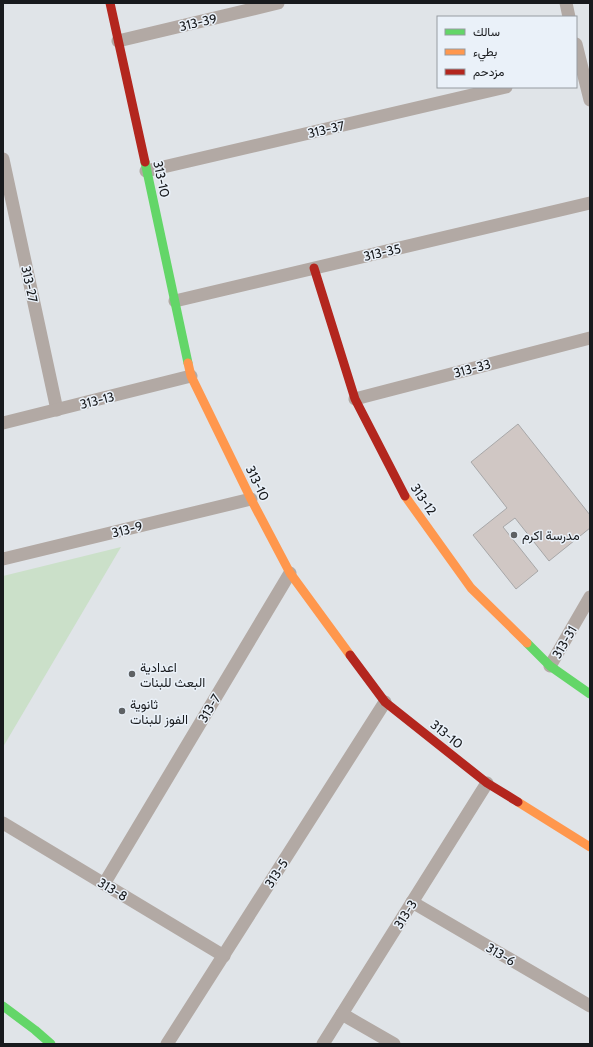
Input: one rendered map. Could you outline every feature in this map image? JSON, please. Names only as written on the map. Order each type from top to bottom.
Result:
[{"type":"street","name":"313-10","points":[[110,3],[191,376],[251,499],[290,573],[385,702],[487,783],[590,847]]},
{"type":"street","name":"313-39","points":[[118,41],[278,3]]},
{"type":"street","points":[[566,3],[569,16]]},
{"type":"street","points":[[577,48],[590,100]]},
{"type":"street","name":"313-37","points":[[146,171],[502,88]]},
{"type":"street","name":"313-27","points":[[3,159],[57,410]]},
{"type":"street","name":"313-35","points":[[175,301],[590,203]]},
{"type":"street","name":"313-12","points":[[314,268],[355,399],[406,498],[471,588],[550,666],[590,694]]},
{"type":"street","name":"313-33","points":[[355,399],[590,338]]},
{"type":"street","name":"313-13","points":[[3,423],[191,376]]},
{"type":"street","name":"313-9","points":[[3,560],[251,499]]},
{"type":"street","name":"313-7","points":[[104,884],[290,573]]},
{"type":"street","name":"313-31","points":[[550,666],[590,598]]},
{"type":"street","name":"313-5","points":[[167,1044],[385,702]]},
{"type":"street","name":"313-3","points":[[323,1044],[487,783]]},
{"type":"street","name":"313-8","points":[[3,823],[224,956]]},
{"type":"street","name":"313-6","points":[[412,902],[590,1006]]},
{"type":"street","points":[[3,1006],[51,1044]]},
{"type":"street","points":[[342,1014],[394,1044]]},
{"type":"green space","points":[[121,547],[3,747],[3,576]]},
{"type":"building","points":[[518,424],[590,515],[590,528],[549,561],[515,518],[503,527],[538,571],[516,589],[473,535],[507,508],[471,462]]},
{"type":"traffic: fast","points":[[145,162],[188,363]]},
{"type":"traffic: fast","points":[[527,643],[550,666],[590,694]]},
{"type":"traffic: fast","points":[[3,1006],[51,1044]]},
{"type":"traffic: slow","points":[[188,363],[191,376],[251,499],[290,573],[350,655]]},
{"type":"traffic: slow","points":[[405,496],[471,588],[527,643]]},
{"type":"traffic: slow","points":[[518,802],[590,847]]},
{"type":"traffic: jam","points":[[110,3],[145,162]]},
{"type":"traffic: jam","points":[[314,268],[355,399],[405,496]]},
{"type":"traffic: jam","points":[[350,655],[385,702],[487,783],[518,802]]},
{"type":"place","name":"مدرسة اكرم","points":[[514,535]]},
{"type":"place","name":"اعدادية البعث للبنات","points":[[132,674]]},
{"type":"place","name":"ثانوية الفوز للبنات","points":[[122,711]]}]
